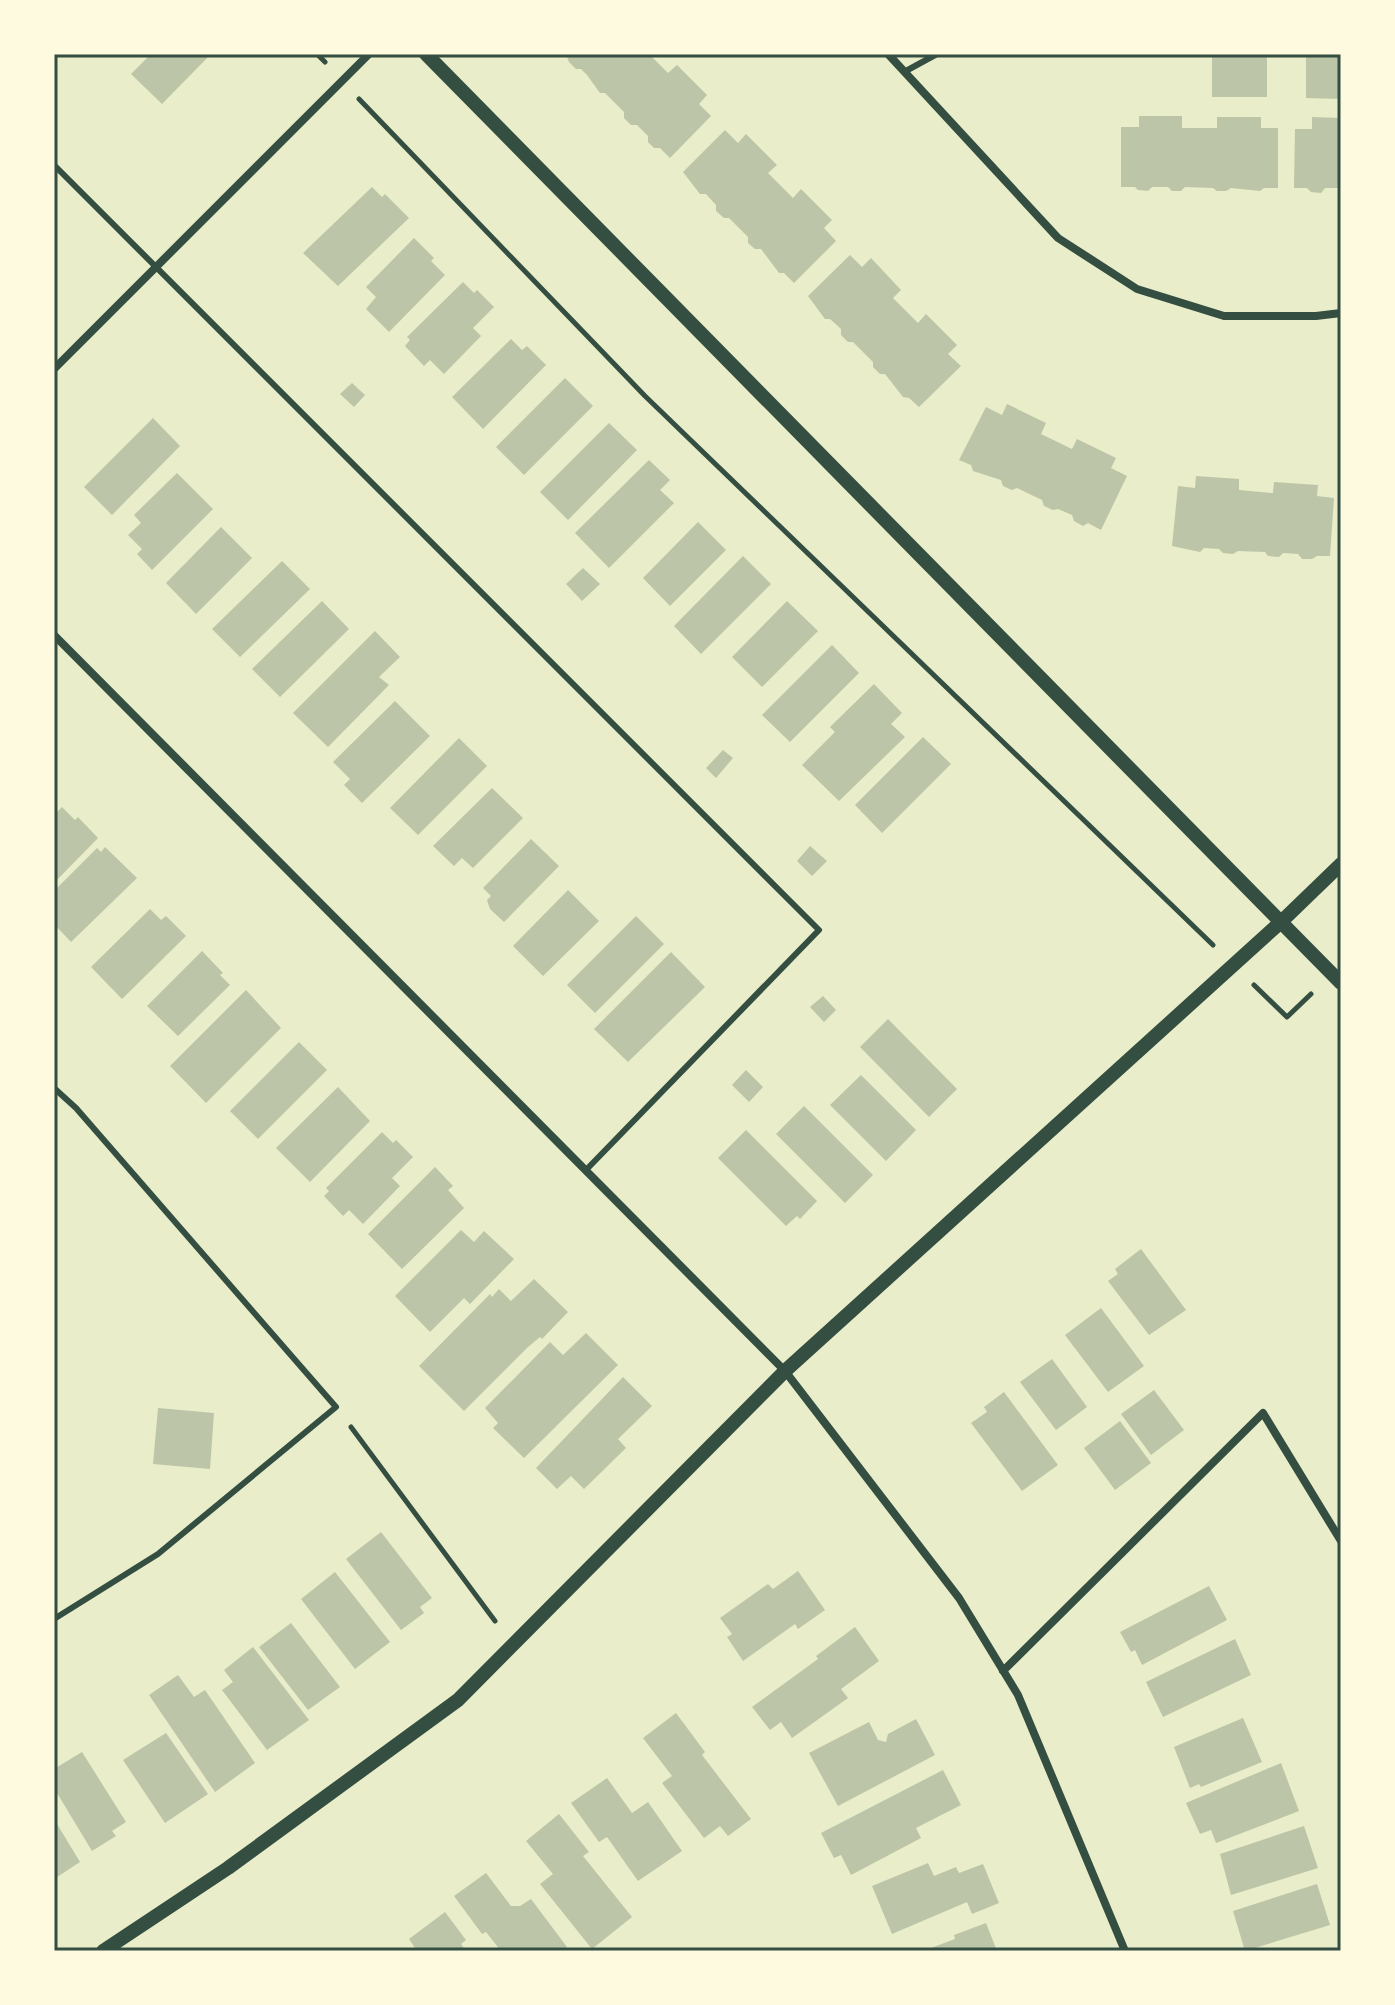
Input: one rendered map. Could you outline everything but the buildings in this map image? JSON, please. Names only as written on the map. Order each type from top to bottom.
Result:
[{"type":"street","points":[[54,369],[369,54]]},
{"type":"street","points":[[426,54],[1336,978]]},
{"type":"street","points":[[888,54],[1058,238],[1137,289],[1224,316],[1341,313]]},
{"type":"street","points":[[54,635],[785,1371],[959,1598],[1018,1695],[1125,1951]]},
{"type":"street","points":[[103,1951],[228,1868],[458,1700],[785,1371],[1233,966],[1341,864]]},
{"type":"street","points":[[1003,1671],[1263,1413],[1341,1541]]},
{"type":"lane","points":[[904,72],[937,54]]},
{"type":"lane","points":[[54,165],[819,930],[586,1170]]},
{"type":"lane","points":[[54,1088],[76,1108],[336,1407],[158,1554],[54,1619]]},
{"type":"path","points":[[317,54],[645,396],[1287,1017],[1336,978]]},
{"type":"path","points":[[336,1407],[499,1626]]}]
